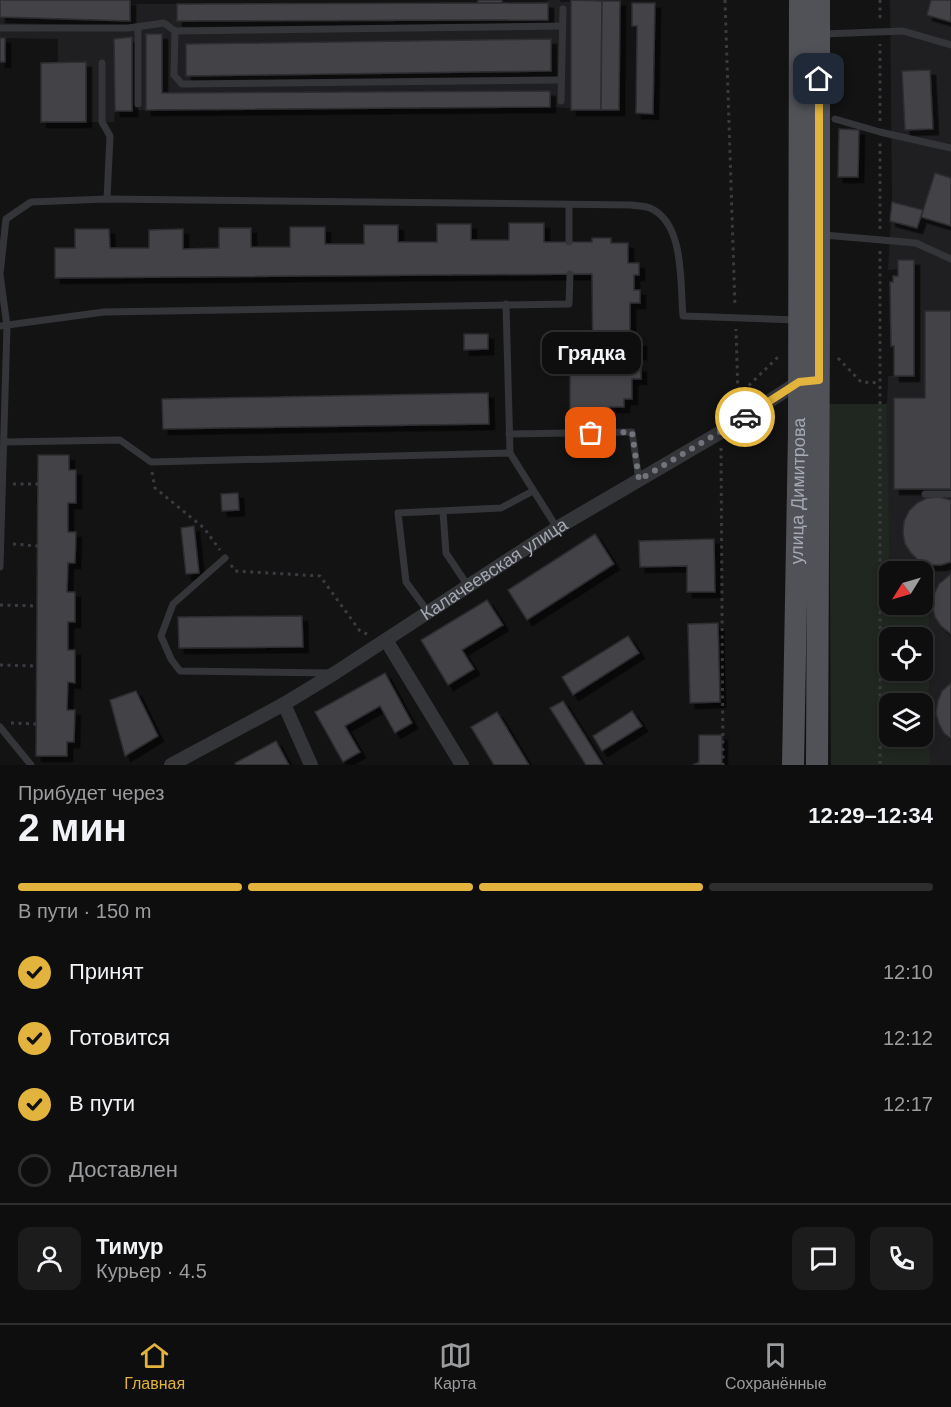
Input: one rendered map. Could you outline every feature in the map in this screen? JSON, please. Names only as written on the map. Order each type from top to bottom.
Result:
[{"type":"main road","name":"улица Димитрова","points":[[800,0],[799,320],[809,381],[817,765]]},
{"type":"main road","name":"улица Димитрова","points":[[793,765],[809,381],[818,235],[819,0]]},
{"type":"street","name":"Калачеевская улица","points":[[171,765],[284,704],[429,613],[557,528],[809,381]]},
{"type":"street","points":[[386,640],[462,765]]},
{"type":"street","points":[[284,704],[311,765]]},
{"type":"lane","points":[[561,101],[563,9]]},
{"type":"lane","points":[[0,28],[138,27],[164,23],[175,31],[562,26]]},
{"type":"lane","points":[[138,27],[138,104]]},
{"type":"lane","points":[[175,31],[174,75],[182,84],[561,80]]},
{"type":"lane","points":[[819,34],[903,32],[951,45]]},
{"type":"lane","points":[[102,63],[102,122],[110,136],[106,199]]},
{"type":"lane","points":[[835,119],[951,148]]},
{"type":"lane","points":[[0,567],[4,442],[0,274],[6,219],[31,202],[106,199],[649,208],[671,227],[676,244],[683,316],[799,320]]},
{"type":"lane","points":[[569,205],[569,242]]},
{"type":"lane","points":[[818,235],[916,243],[951,259]]},
{"type":"lane","points":[[3,326],[104,312],[569,304],[570,274]]},
{"type":"lane","points":[[506,304],[510,453],[557,528]]},
{"type":"lane","points":[[509,434],[632,432],[639,480]]},
{"type":"lane","points":[[4,442],[120,440],[151,462],[510,453]]},
{"type":"lane","points":[[429,613],[406,582],[398,513],[501,508],[534,491]]},
{"type":"lane","points":[[925,494],[951,494]]},
{"type":"lane","points":[[443,512],[446,553],[468,586]]},
{"type":"lane","points":[[225,558],[172,604],[161,636],[171,659],[180,671],[335,673]]},
{"type":"lane","points":[[0,728],[31,765]]},
{"type":"path","points":[[725,0],[738,396]]},
{"type":"path","points":[[880,0],[880,765]]},
{"type":"path","points":[[723,765],[721,432],[738,396],[777,356],[787,351]]},
{"type":"path","points":[[837,357],[861,382],[880,383]]},
{"type":"path","points":[[151,462],[155,488],[204,528],[235,571],[320,576],[360,632],[386,640]]},
{"type":"path","points":[[2,484],[39,484]]},
{"type":"path","points":[[1,544],[38,546]]},
{"type":"path","points":[[0,605],[37,606]]},
{"type":"path","points":[[0,665],[37,666]]},
{"type":"path","points":[[9,723],[36,724]]},
{"type":"shaded area","points":[[0,0],[130,0],[131,4],[602,1],[601,110],[550,107],[146,110],[115,111],[114,122],[41,122],[41,63],[58,63],[58,39],[5,38],[5,62],[0,62]]},
{"type":"shaded area","points":[[890,0],[951,0],[951,765],[930,765],[930,747],[933,747],[933,693],[930,693],[930,681],[933,681],[933,627],[929,627],[929,615],[933,615],[933,561],[888,561],[887,404],[888,376],[894,376],[890,282],[898,276],[898,269],[888,270],[892,202]]},
{"type":"shaded area","points":[[829,404],[887,404],[889,561],[879,561],[879,615],[929,615],[929,627],[879,627],[879,681],[930,681],[930,693],[879,693],[879,747],[930,747],[930,765],[831,765]]},
{"type":"building","points":[[0,0],[130,0],[130,21],[0,17]]},
{"type":"building","points":[[478,0],[502,0],[502,3],[478,3]]},
{"type":"building","points":[[571,0],[602,1],[601,110],[571,110]]},
{"type":"building","points":[[931,0],[951,0],[951,22],[927,15]]},
{"type":"building","points":[[602,1],[620,1],[619,110],[601,110]]},
{"type":"building","points":[[548,3],[548,20],[177,21],[177,4]]},
{"type":"building","points":[[632,3],[655,3],[653,114],[636,113],[637,26],[632,26]]},
{"type":"building","points":[[146,34],[162,34],[162,93],[550,91],[550,107],[146,110]]},
{"type":"building","points":[[132,37],[132,111],[115,111],[114,39]]},
{"type":"building","points":[[0,38],[5,38],[5,62],[0,62]]},
{"type":"building","points":[[551,39],[551,71],[186,76],[186,44]]},
{"type":"building","points":[[86,62],[86,122],[41,122],[41,63]]},
{"type":"building","points":[[930,70],[933,129],[905,130],[902,71]]},
{"type":"building","points":[[839,129],[859,130],[858,177],[838,177]]},
{"type":"building","points":[[935,173],[951,178],[951,226],[921,217]]},
{"type":"building","points":[[892,202],[923,210],[917,228],[890,221]]},
{"type":"building","points":[[509,223],[544,223],[544,242],[592,242],[592,238],[611,238],[611,243],[628,243],[628,263],[639,263],[639,275],[634,275],[634,290],[640,290],[640,303],[630,303],[630,341],[641,341],[641,354],[635,354],[636,367],[641,367],[641,379],[632,379],[632,399],[624,399],[624,407],[610,407],[610,417],[570,417],[570,375],[593,375],[592,274],[55,278],[55,248],[75,248],[75,229],[109,229],[110,248],[149,248],[149,230],[183,229],[183,249],[219,248],[219,228],[251,228],[251,247],[290,247],[290,227],[325,227],[325,244],[364,244],[364,225],[398,225],[398,242],[437,242],[437,224],[471,224],[471,240],[509,240]]},
{"type":"building","points":[[898,260],[914,260],[914,376],[894,376],[890,282],[893,282],[893,276],[898,276]]},
{"type":"building","points":[[925,311],[951,311],[951,489],[894,489],[894,398],[925,398]]},
{"type":"building","points":[[464,334],[488,334],[488,349],[464,350]]},
{"type":"building","points":[[488,393],[489,424],[163,429],[162,399]]},
{"type":"building","points":[[599,437],[601,449],[587,450],[586,438]]},
{"type":"building","points":[[38,455],[69,455],[69,470],[76,470],[76,503],[68,503],[68,532],[76,532],[75,563],[68,563],[67,592],[75,592],[75,622],[68,622],[68,650],[75,650],[75,683],[68,682],[67,710],[75,710],[74,742],[67,742],[67,756],[36,756]]},
{"type":"building","points":[[238,493],[239,510],[222,511],[221,494]]},
{"type":"building","points":[[939,497],[951,500],[951,562],[941,565],[933,565],[933,561],[919,561],[905,544],[904,521],[909,511],[917,503],[927,498]]},
{"type":"building","points":[[194,526],[199,573],[186,574],[181,528]]},
{"type":"building","points":[[595,534],[614,564],[527,620],[508,590]]},
{"type":"building","points":[[714,539],[715,592],[687,592],[687,566],[640,567],[639,541]]},
{"type":"building","points":[[951,574],[951,634],[941,626],[933,609],[934,594],[939,584]]},
{"type":"building","points":[[487,600],[503,625],[462,650],[474,669],[448,685],[421,640]]},
{"type":"building","points":[[302,616],[303,647],[179,648],[178,617]]},
{"type":"building","points":[[718,623],[720,702],[690,703],[688,624]]},
{"type":"building","points":[[628,636],[639,653],[573,695],[562,677]]},
{"type":"building","points":[[385,673],[412,723],[395,733],[380,706],[345,726],[360,752],[343,762],[315,712]]},
{"type":"building","points":[[951,683],[951,739],[944,733],[936,713],[942,691]]},
{"type":"building","points":[[136,691],[158,736],[125,756],[110,700]]},
{"type":"building","points":[[563,701],[603,765],[586,765],[550,708]]},
{"type":"building","points":[[632,711],[642,726],[602,751],[593,736]]},
{"type":"building","points":[[497,712],[529,765],[494,765],[471,727]]},
{"type":"building","points":[[699,735],[722,735],[722,765],[693,765],[699,762]]},
{"type":"building","points":[[276,741],[289,765],[236,765],[235,763]]},
{"type":"way so far","points":[[591,433],[632,432],[639,480],[745,417]]},
{"type":"place","name":"Грядка","points":[[591,433]]},
{"type":"route","points":[[745,417],[799,382],[819,380],[819,79]]}]
